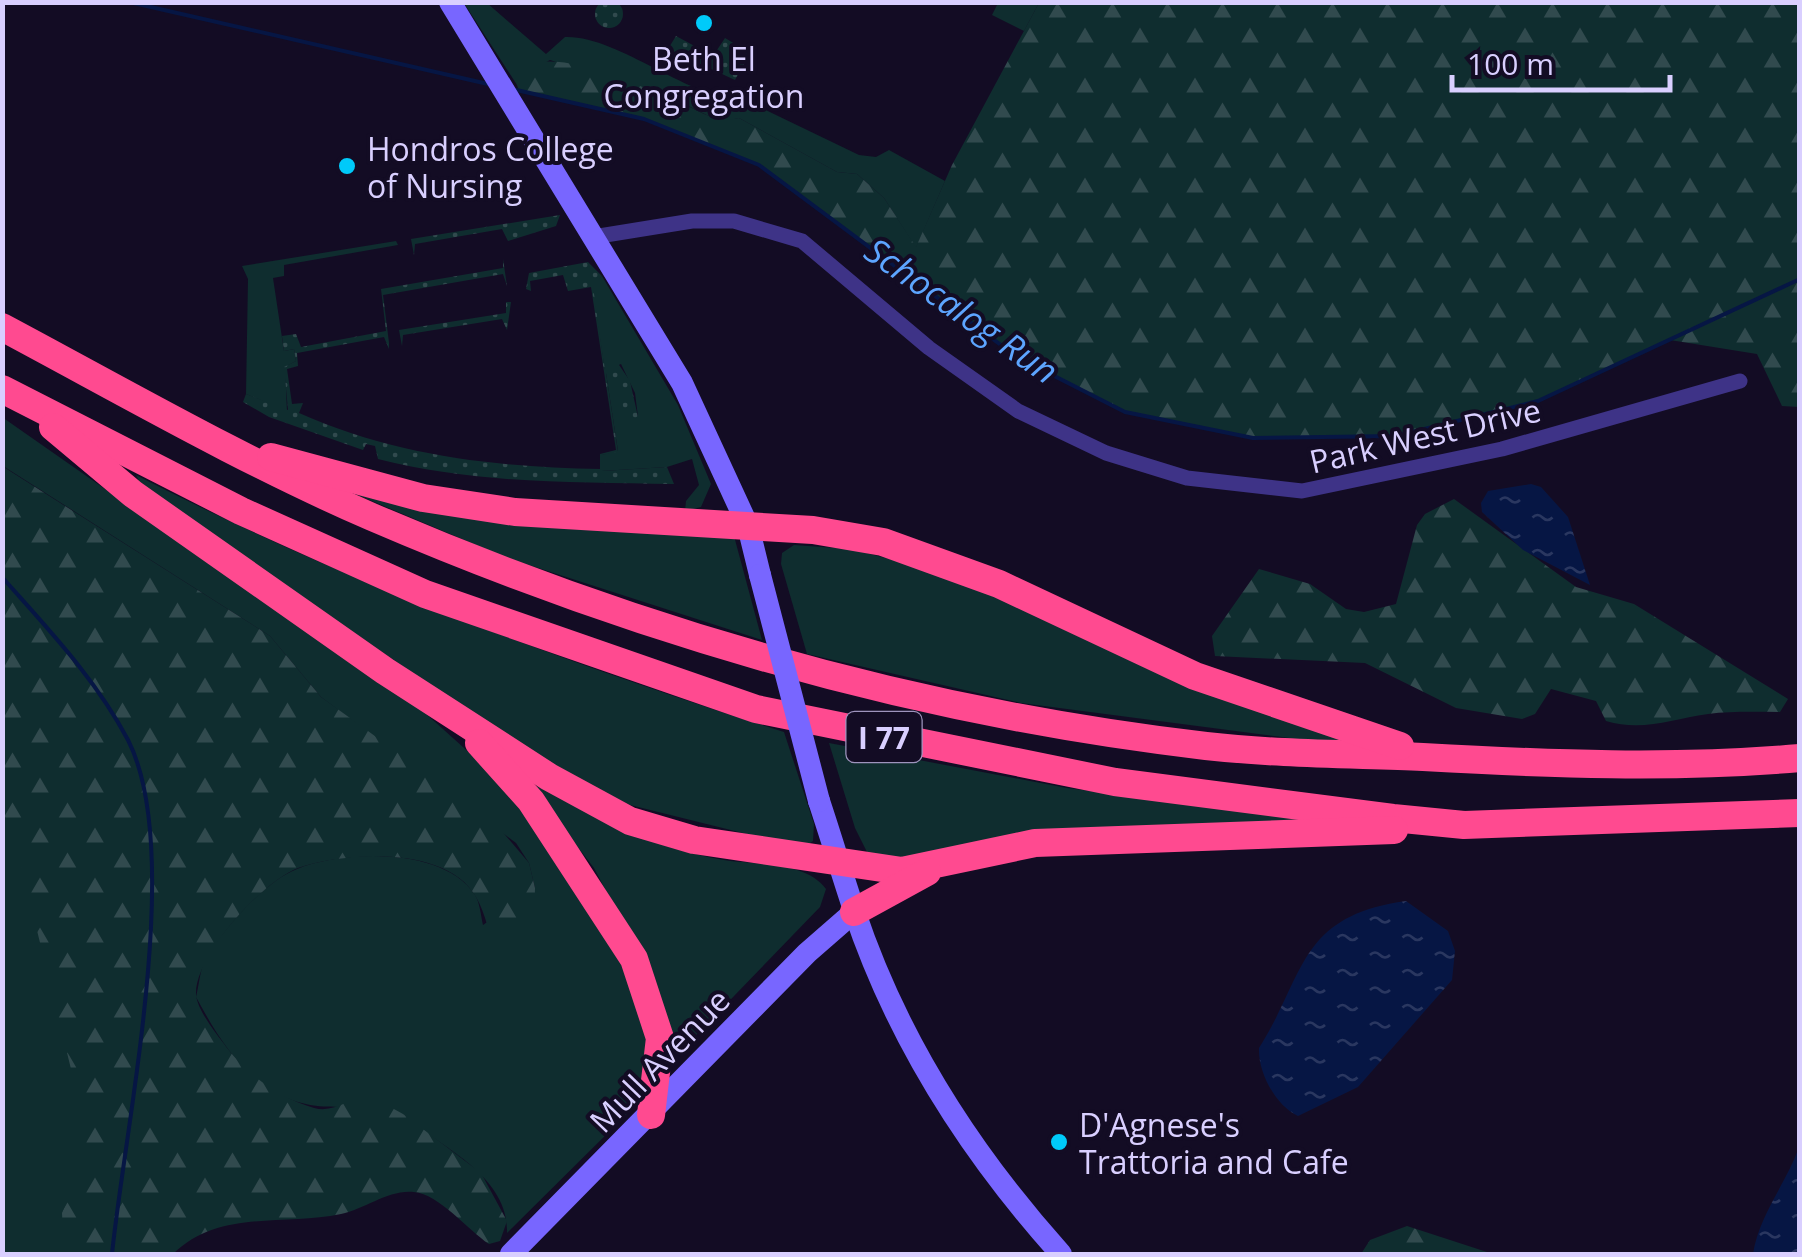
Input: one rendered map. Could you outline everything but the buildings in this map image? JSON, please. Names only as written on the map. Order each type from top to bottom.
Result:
[{"type":"highway","name":"I 77","points":[[2,327],[224,446],[354,509],[518,576],[756,656],[949,704],[1210,747],[1703,766],[1800,758]]},
{"type":"highway","points":[[14,396],[133,494],[458,719],[630,821],[694,840],[841,865],[902,871],[1035,843],[1464,824]]},
{"type":"highway","name":"I 77","points":[[14,396],[242,511],[425,594],[756,709],[1116,782],[1464,824],[1800,813]]},
{"type":"highway","points":[[224,446],[456,504],[515,512],[846,534],[914,550],[999,584],[1195,676],[1288,711],[1440,758]]},
{"type":"highway","points":[[458,719],[530,802],[634,959],[660,1038],[652,1115]]},
{"type":"highway","points":[[854,912],[950,861]]},
{"type":"street","points":[[450,2],[682,383],[748,526],[819,801],[854,912],[912,1046],[988,1168],[1061,1254]]},
{"type":"street","name":"Park West Drive","points":[[593,238],[692,221],[734,221],[802,241],[930,348],[1018,411],[1106,453],[1187,478],[1302,491],[1502,450],[1740,381]]},
{"type":"street","name":"Mull Avenue","points":[[512,1254],[808,953],[854,912]]},
{"type":"green space","points":[[609,0],[619,4],[623,14],[619,24],[609,28],[599,24],[595,14],[599,4]]},
{"type":"green space","points":[[464,3],[487,3],[546,54],[565,37],[586,39],[702,91],[749,102],[859,155],[876,157],[889,150],[945,181],[916,248],[884,198],[857,174],[837,172],[739,118],[721,122],[678,101],[550,60],[516,79],[517,85]]},
{"type":"green space","points":[[998,3],[1039,3],[1024,31],[992,15]]},
{"type":"green space","points":[[1039,3],[1799,3],[1799,407],[1782,406],[1757,354],[1670,340],[1538,401],[1396,436],[1253,438],[1125,412],[1017,357],[759,165],[644,119],[519,91],[515,79],[525,65],[561,62],[620,78],[713,117],[739,118],[837,172],[857,174],[884,198],[916,247],[952,165]]},
{"type":"green space","points":[[676,36],[713,56],[725,38],[750,53],[735,80],[668,49]]},
{"type":"green space","points":[[560,215],[556,226],[508,241],[502,229],[415,244],[414,255],[411,239]]},
{"type":"green space","points":[[396,241],[398,245],[284,265],[284,276],[273,278],[284,351],[294,349],[296,361],[285,367],[287,411],[246,394],[248,279],[242,266]]},
{"type":"green space","points":[[503,259],[507,286],[503,274],[383,295],[389,349],[384,337],[297,353],[298,366],[287,369],[292,404],[303,403],[299,413],[335,428],[409,449],[484,462],[600,469],[600,454],[616,450],[591,287],[568,291],[563,275],[530,281],[531,291],[526,289],[529,273],[588,262],[602,276],[593,287],[605,370],[617,362],[630,381],[638,417],[634,423],[628,421],[615,383],[606,373],[618,452],[602,455],[602,471],[667,467],[674,484],[525,480],[415,467],[378,459],[375,446],[366,444],[363,450],[269,417],[243,402],[246,394],[288,410],[284,367],[296,361],[294,349],[284,351],[282,336],[296,334],[301,347],[386,331],[381,289],[503,268]]},
{"type":"green space","points":[[602,276],[678,405],[711,484],[701,507],[685,511],[686,501],[699,485],[692,459],[667,467],[602,471],[601,455],[618,451],[606,373],[610,373],[638,417],[635,393],[621,364],[605,371],[592,286]]},
{"type":"green space","points":[[506,302],[511,302],[507,330],[502,319],[403,335],[402,346],[399,330],[506,313]]},
{"type":"green space","points":[[2,417],[424,712],[513,792],[607,928],[656,1045],[652,1075],[629,1112],[507,1233],[499,1198],[489,1183],[461,1158],[399,1113],[306,1104],[273,1091],[238,1061],[196,997],[203,964],[222,935],[258,895],[297,869],[366,856],[417,861],[441,868],[460,879],[475,895],[483,925],[535,888],[529,863],[516,843],[321,697],[270,636],[3,466]]},
{"type":"green space","points":[[2,466],[270,636],[321,697],[495,823],[529,863],[535,888],[534,920],[522,946],[498,954],[476,897],[462,880],[443,868],[394,857],[367,856],[298,868],[267,888],[233,922],[206,961],[196,995],[204,1016],[227,1048],[255,1077],[277,1092],[322,1109],[372,1097],[403,1114],[481,1173],[507,1221],[500,1241],[489,1244],[433,1199],[405,1192],[341,1214],[210,1230],[173,1254],[64,1254],[62,1213],[85,1158],[88,1115],[71,1069],[19,857],[3,811]]},
{"type":"green space","points":[[136,475],[294,551],[454,617],[617,677],[784,732],[814,824],[813,841],[803,848],[630,805],[535,757],[142,487]]},
{"type":"green space","points":[[327,482],[734,536],[762,640],[507,558]]},
{"type":"green space","points":[[1454,499],[1576,587],[1634,604],[1788,699],[1780,712],[1717,713],[1645,725],[1619,724],[1606,721],[1596,701],[1551,689],[1535,714],[1522,719],[1456,708],[1365,663],[1215,656],[1212,636],[1259,569],[1310,584],[1346,609],[1364,612],[1396,604],[1417,525],[1425,514]]},
{"type":"green space","points":[[794,545],[851,549],[951,575],[1342,736],[1344,745],[1021,703],[807,654],[781,564],[782,553]]},
{"type":"green space","points":[[829,743],[1067,788],[1328,821],[924,862],[871,860],[855,828]]},
{"type":"green space","points":[[2,757],[105,1048],[87,1254],[3,1254]]},
{"type":"green space","points":[[539,785],[650,841],[697,855],[806,873],[826,889],[820,907],[678,1054],[636,948],[594,868],[532,788]]},
{"type":"green space","points":[[1407,1226],[1493,1254],[1361,1254],[1370,1240]]},
{"type":"water","points":[[1531,484],[1541,487],[1568,517],[1590,585],[1523,550],[1482,512],[1481,503],[1488,491]]},
{"type":"water","points":[[1406,901],[1448,931],[1455,951],[1452,980],[1358,1087],[1298,1116],[1282,1105],[1270,1088],[1259,1048],[1310,952],[1324,935],[1344,920]]},
{"type":"water","points":[[1799,1147],[1799,1254],[1753,1254],[1761,1226]]},
{"type":"waterway","name":"Schocalog Run","points":[[129,2],[488,84]]},
{"type":"waterway","name":"Schocalog Run","points":[[512,89],[644,119],[759,165],[1017,357],[1125,412],[1253,438],[1396,436],[1538,401],[1800,279]]},
{"type":"waterway","points":[[2,577],[101,696],[128,740],[144,789],[151,849],[146,991],[112,1254]]},
{"type":"place","name":"Beth El Congregation","points":[[704,23]]},
{"type":"place","name":"Hondros College of Nursing","points":[[347,166]]},
{"type":"place","name":"D'Agnese's Trattoria and Cafe","points":[[1059,1142]]}]
